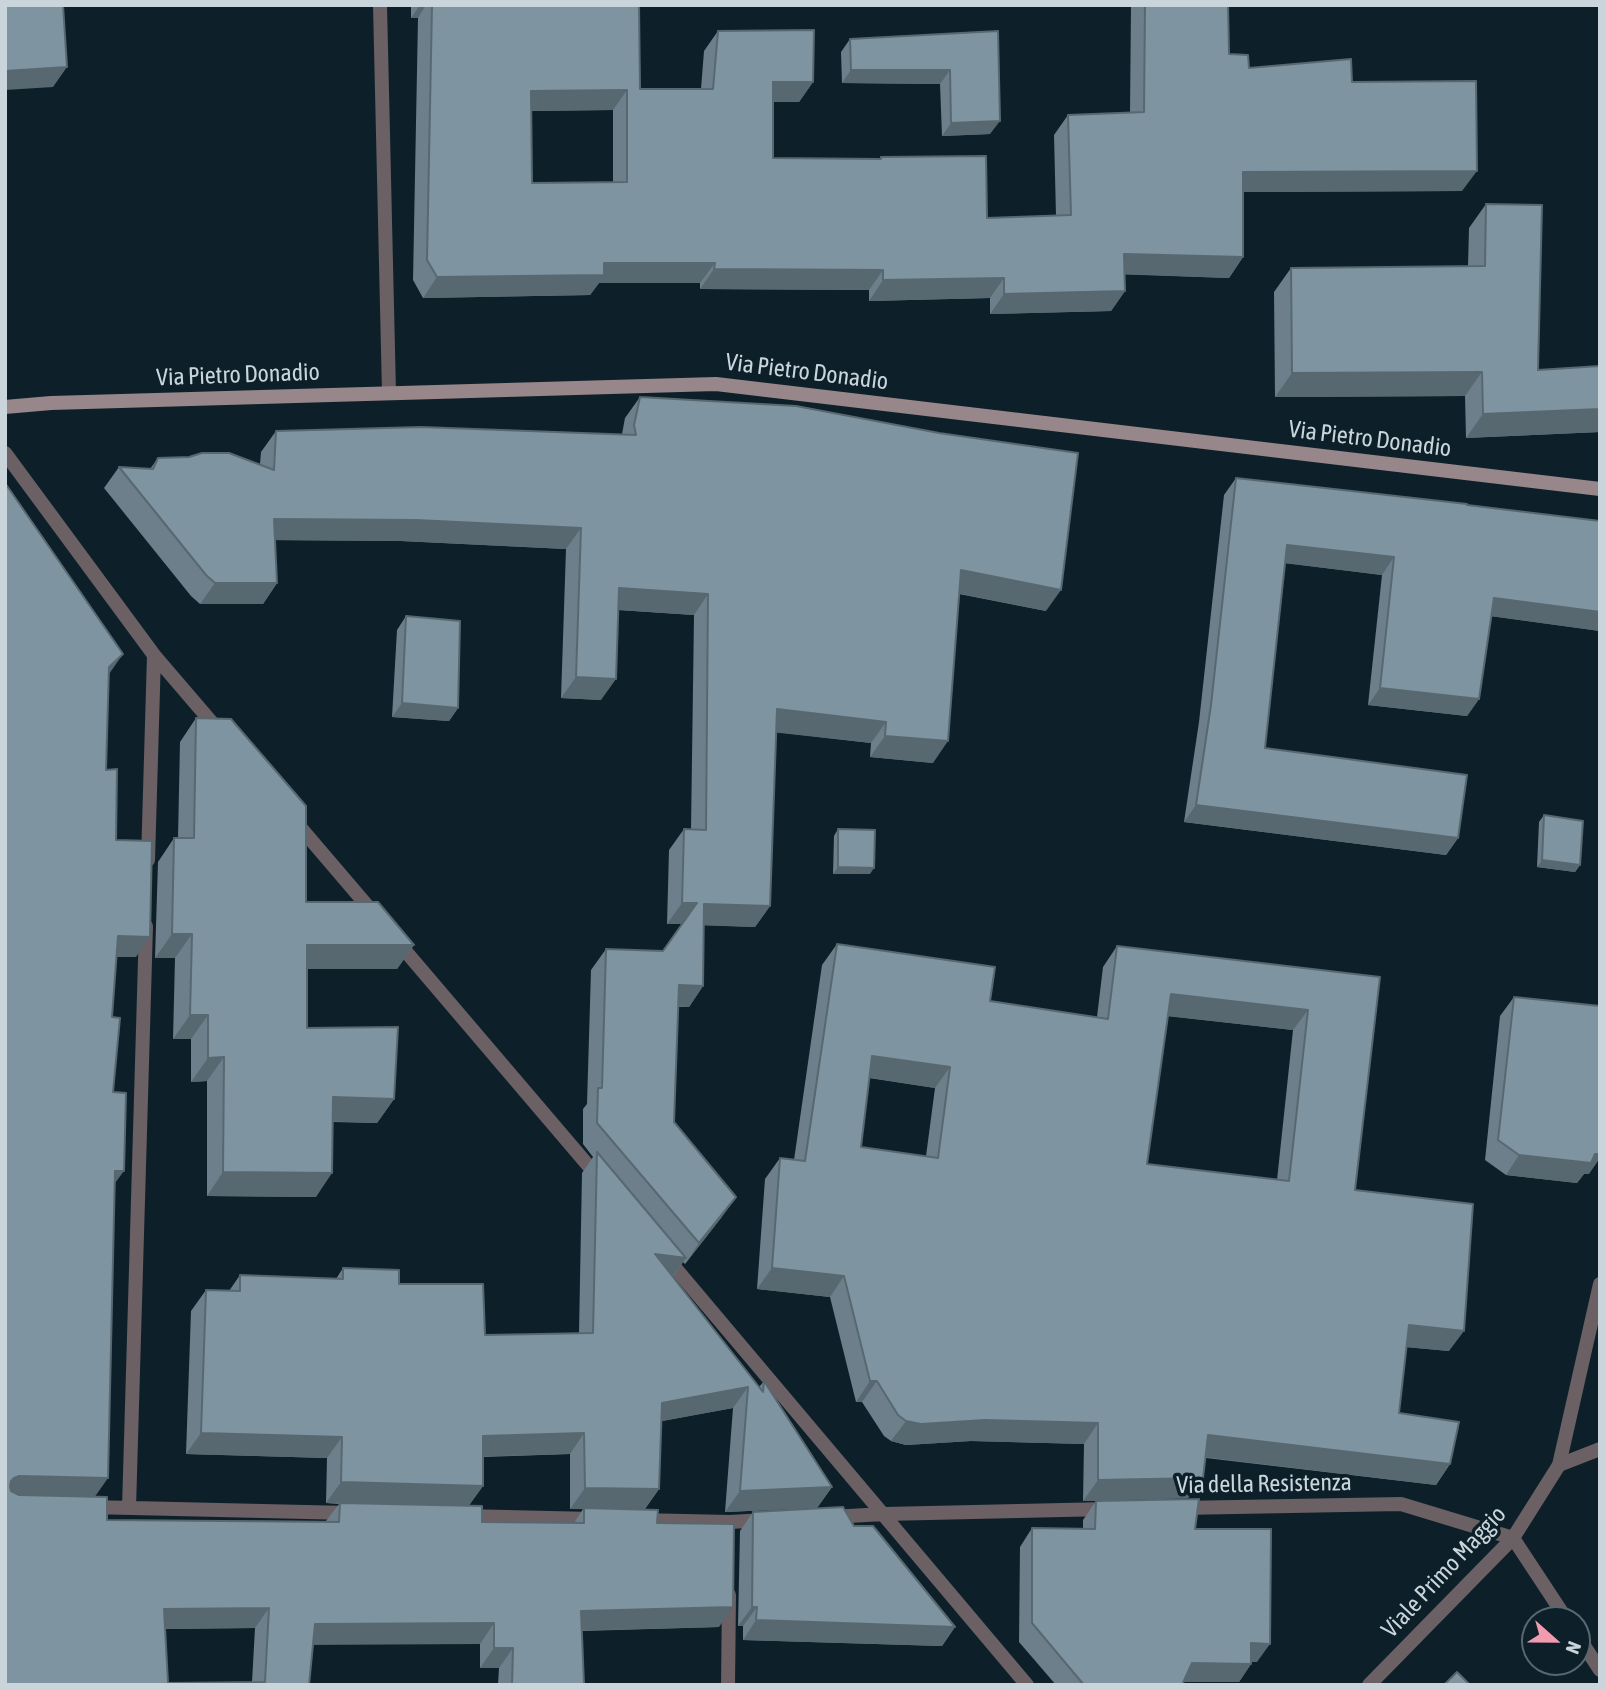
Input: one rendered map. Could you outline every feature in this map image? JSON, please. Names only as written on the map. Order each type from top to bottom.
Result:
[{"type":"main road","name":"Via Pietro Donadio","points":[[5,407],[51,403],[716,384],[1600,489]]},
{"type":"street","points":[[380,5],[389,393]]},
{"type":"street","points":[[5,453],[154,655],[226,740]]},
{"type":"street","points":[[148,879],[154,655]]},
{"type":"street","points":[[289,814],[605,1185]]},
{"type":"street","points":[[129,1508],[147,907]]},
{"type":"street","points":[[659,1249],[1027,1685]]},
{"type":"street","name":"Viale Primo Maggio","points":[[1368,1685],[1513,1538],[1559,1465],[1600,1284]]},
{"type":"street","points":[[1559,1465],[1600,1449]]},
{"type":"street","name":"Via della Resistenza","points":[[1164,1508],[1401,1504],[1513,1538]]},
{"type":"street","points":[[74,1507],[367,1514]]},
{"type":"street","points":[[814,1517],[1122,1509]]},
{"type":"street","points":[[451,1516],[612,1519],[730,1529],[772,1520]]},
{"type":"street","points":[[1513,1538],[1558,1606]]},
{"type":"street","points":[[728,1685],[730,1576]]},
{"type":"building","points":[[5,5],[63,5],[67,67],[5,71]]},
{"type":"building","points":[[432,5],[639,5],[640,89],[713,89],[718,31],[814,30],[813,82],[773,82],[773,158],[986,156],[987,218],[1071,215],[1068,115],[1144,112],[1145,5],[1228,5],[1229,54],[1248,55],[1249,68],[1351,59],[1352,82],[1476,81],[1477,171],[1243,172],[1243,257],[1124,254],[1125,291],[1004,294],[1004,278],[883,280],[883,270],[714,269],[715,263],[604,263],[604,275],[437,277],[427,260]],"holes":[[[627,90],[627,182],[532,183],[531,91]]]},
{"type":"building","points":[[998,31],[1000,121],[951,123],[950,70],[851,70],[850,39]]},
{"type":"building","points":[[1486,204],[1542,205],[1538,370],[1600,366],[1600,409],[1483,414],[1482,372],[1292,373],[1291,268],[1485,266]]},
{"type":"building","points":[[640,397],[796,406],[939,433],[1078,453],[1061,590],[961,570],[948,741],[885,736],[886,722],[777,709],[770,906],[704,904],[703,986],[679,985],[674,1122],[736,1197],[699,1243],[597,1123],[598,1088],[602,1088],[606,949],[663,951],[697,903],[682,903],[684,829],[706,830],[708,594],[619,588],[616,679],[576,677],[581,528],[416,520],[274,519],[277,583],[215,583],[119,467],[153,469],[158,458],[229,453],[274,470],[276,431],[421,427],[636,435],[634,425]]},
{"type":"building","points":[[1236,478],[1600,521],[1600,612],[1494,598],[1479,699],[1380,688],[1394,557],[1287,545],[1265,748],[1467,775],[1458,838],[1196,805],[1211,705]]},
{"type":"building","points":[[5,483],[123,654],[109,667],[106,770],[117,769],[116,840],[152,841],[150,937],[118,936],[112,1017],[120,1018],[113,1092],[126,1093],[124,1171],[115,1171],[108,1478],[19,1476],[11,1481],[11,1491],[19,1495],[107,1497],[107,1520],[339,1522],[340,1503],[482,1506],[482,1522],[584,1523],[584,1508],[658,1510],[657,1523],[734,1524],[733,1607],[581,1611],[584,1685],[512,1685],[513,1648],[494,1648],[494,1623],[315,1624],[309,1685],[5,1685]],"holes":[[[269,1608],[265,1682],[168,1683],[164,1609]]]},
{"type":"building","points":[[406,616],[460,621],[458,708],[402,703]]},
{"type":"building","points":[[196,718],[231,719],[306,806],[306,902],[378,902],[414,945],[307,945],[307,1028],[398,1027],[394,1099],[333,1097],[332,1173],[223,1172],[224,1057],[208,1058],[208,1015],[190,1015],[192,934],[172,934],[174,838],[194,838]]},
{"type":"building","points":[[1544,815],[1583,821],[1580,865],[1542,860]]},
{"type":"building","points":[[838,829],[875,830],[874,868],[838,867]]},
{"type":"building","points":[[837,944],[995,967],[990,1001],[1108,1019],[1117,946],[1380,977],[1355,1190],[1473,1204],[1464,1331],[1409,1325],[1399,1413],[1459,1422],[1450,1464],[1208,1435],[1203,1478],[1098,1480],[1098,1423],[985,1420],[921,1424],[906,1421],[898,1415],[877,1381],[870,1381],[844,1276],[772,1268],[780,1158],[805,1161]],"holes":[[[1171,994],[1308,1010],[1289,1181],[1147,1164]],[[872,1056],[950,1067],[938,1158],[861,1147]]]},
{"type":"building","points":[[1514,997],[1600,1006],[1600,1154],[1595,1154],[1591,1163],[1519,1155],[1498,1140]]},
{"type":"building","points":[[597,1152],[686,1258],[655,1254],[763,1392],[764,1381],[832,1487],[740,1491],[748,1387],[662,1403],[659,1489],[585,1488],[584,1433],[483,1436],[483,1486],[341,1482],[342,1437],[201,1433],[206,1290],[240,1291],[240,1275],[343,1279],[343,1268],[399,1270],[399,1284],[483,1284],[485,1335],[593,1333]]},
{"type":"building","points":[[1199,1499],[1195,1529],[1271,1529],[1270,1644],[1251,1643],[1251,1664],[1192,1663],[1182,1685],[1084,1685],[1032,1623],[1032,1528],[1095,1529],[1096,1501]]},
{"type":"building","points":[[843,1507],[854,1526],[873,1526],[955,1627],[756,1620],[757,1607],[752,1607],[753,1512]]},
{"type":"building","points":[[1457,1672],[1470,1685],[1444,1685]]}]
